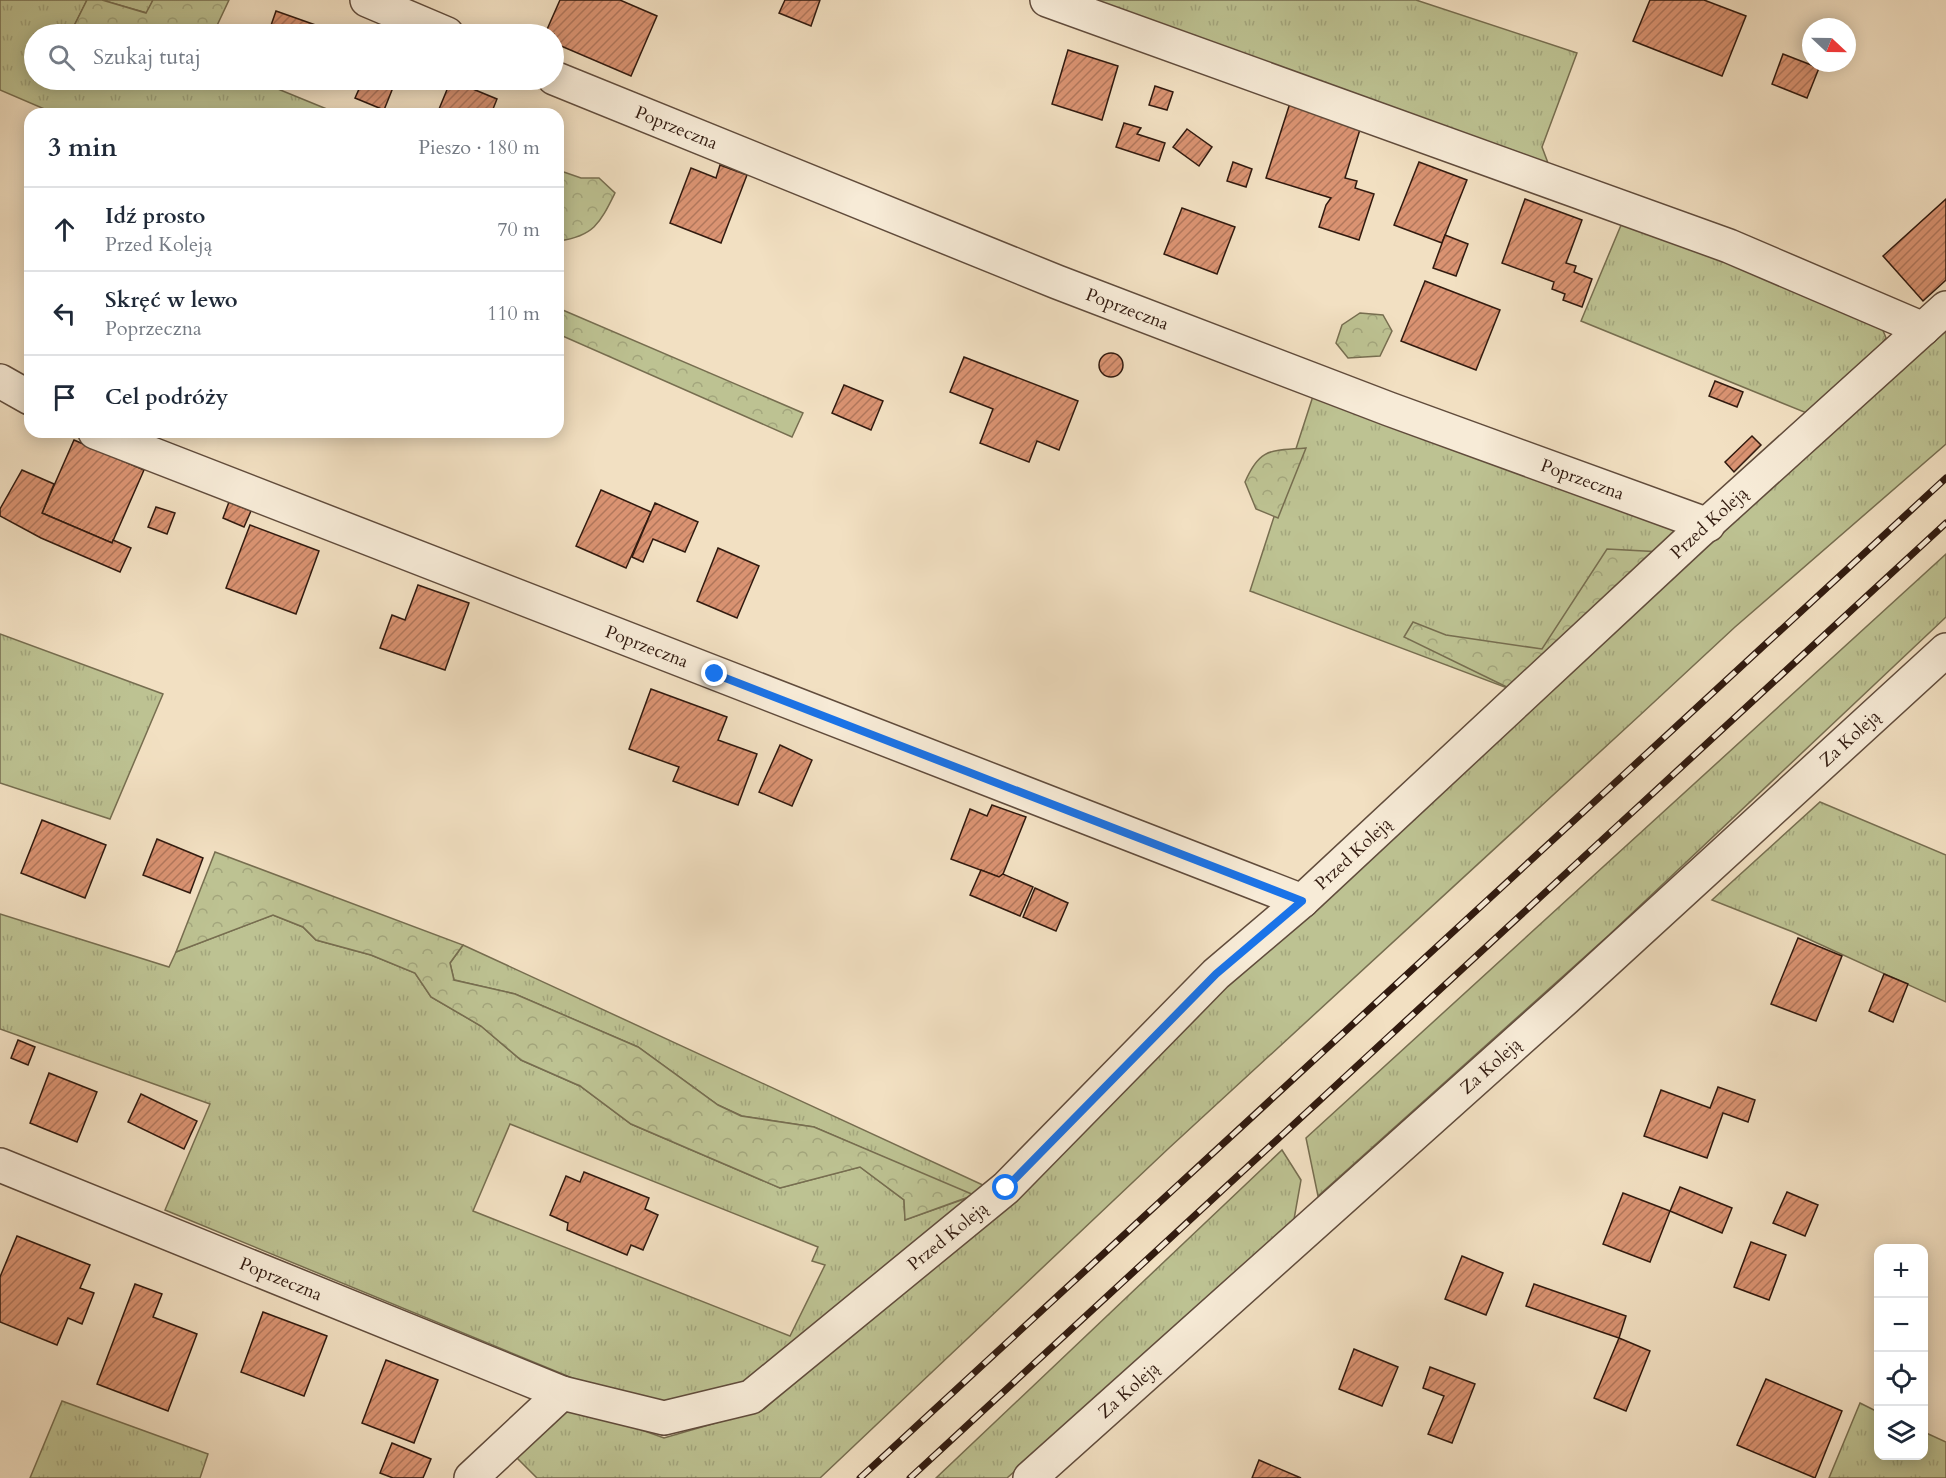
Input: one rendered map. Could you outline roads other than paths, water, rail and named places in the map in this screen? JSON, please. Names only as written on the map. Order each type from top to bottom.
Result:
[{"type":"street","points":[[367,0],[423,24]]},
{"type":"street","points":[[1047,0],[1934,319]]},
{"type":"street","name":"Poprzeczna","points":[[564,82],[1079,290],[1389,409],[1708,525]]},
{"type":"street","name":"Przed Koleją","points":[[562,1394],[664,1418],[751,1397],[1006,1188],[1216,974],[1302,901],[1934,319]]},
{"type":"street","points":[[0,381],[24,395]]},
{"type":"street","name":"Poprzeczna","points":[[109,438],[1302,901]]},
{"type":"street","name":"Za Koleją","points":[[1030,1478],[1565,999],[1946,650]]},
{"type":"street","name":"Poprzeczna","points":[[0,1164],[562,1394]]},
{"type":"street","points":[[471,1478],[562,1394]]},
{"type":"railway","points":[[860,1478],[1946,478]]},
{"type":"railway","points":[[910,1478],[1946,523]]}]
